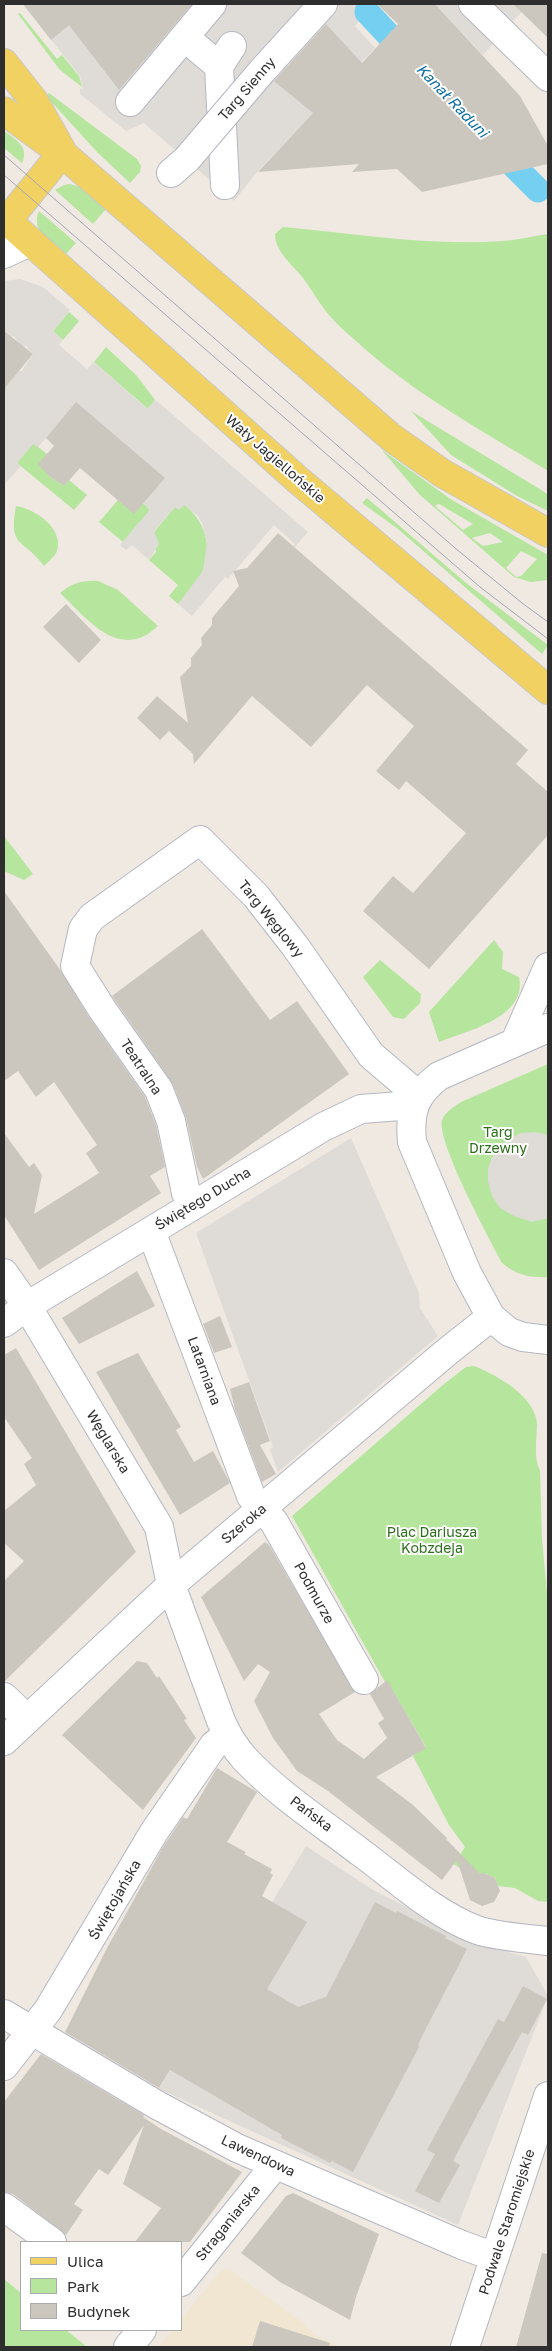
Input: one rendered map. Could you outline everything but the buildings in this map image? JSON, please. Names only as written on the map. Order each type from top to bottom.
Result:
[{"type":"main road","points":[[4,63],[34,101],[58,142],[62,153]]},
{"type":"main road","points":[[7,112],[62,153],[392,438],[442,473],[548,533]]},
{"type":"main road","points":[[5,220],[62,153]]},
{"type":"main road","name":"Wały Jagiellońskie","points":[[5,220],[298,480],[548,690]]},
{"type":"street","points":[[137,96],[212,4]]},
{"type":"street","name":"Targ Sienny","points":[[190,42],[225,56],[225,185],[180,159],[262,71],[322,4]]},
{"type":"street","points":[[473,4],[548,77]]},
{"type":"street","points":[[4,254],[30,242]]},
{"type":"street","name":"Targ Węglowy","points":[[75,966],[83,929],[92,917],[200,840],[256,896],[371,1055],[416,1100]]},
{"type":"street","name":"Teatralna","points":[[75,966],[158,1090],[171,1121],[186,1193],[191,1207]]},
{"type":"street","points":[[515,1042],[548,967]]},
{"type":"street","points":[[548,1028],[439,1076],[426,1085],[416,1100],[410,1124],[412,1142],[467,1272],[491,1317],[509,1332],[523,1337],[548,1340]]},
{"type":"street","name":"Świętego Ducha","points":[[4,1323],[27,1306],[323,1127],[361,1109],[416,1100]]},
{"type":"street","name":"Latarniana","points":[[151,1231],[251,1496],[262,1509]]},
{"type":"street","name":"Węglarska","points":[[4,1273],[27,1306],[159,1527],[171,1585]]},
{"type":"street","name":"Szeroka","points":[[4,1741],[26,1718],[171,1585],[448,1351],[491,1317]]},
{"type":"street","name":"Podmurze","points":[[262,1509],[274,1522],[364,1680]]},
{"type":"street","name":"Pańska","points":[[171,1585],[227,1735],[244,1758],[270,1783],[424,1900],[454,1919],[479,1930],[548,1941]]},
{"type":"street","points":[[4,1697],[26,1718]]},
{"type":"street","name":"Świętojańska","points":[[4,2066],[33,2031],[80,1960],[154,1832],[214,1745],[227,1735]]},
{"type":"street","name":"Lawendowa","points":[[4,2014],[157,2104],[237,2148],[494,2258]]},
{"type":"street","name":"Podwale Staromiejskie","points":[[465,2347],[548,2096]]},
{"type":"street","name":"Straganiarska","points":[[182,2281],[275,2165]]},
{"type":"street","points":[[4,2207],[51,2241]]},
{"type":"street","points":[[128,2347],[141,2331]]},
{"type":"shaded area","points":[[23,4],[52,4],[69,25],[86,12],[82,4],[374,4],[355,26],[375,48],[257,172],[234,201],[144,123],[126,131],[80,94],[80,88],[83,90],[80,76]]},
{"type":"shaded area","points":[[435,4],[520,4],[525,8],[483,55]]},
{"type":"shaded area","points":[[20,279],[43,287],[70,310],[53,331],[63,340],[59,345],[87,369],[94,362],[147,409],[155,400],[164,407],[308,532],[295,547],[293,546],[295,544],[274,525],[228,579],[225,577],[192,616],[178,604],[203,571],[207,543],[202,523],[197,515],[184,505],[179,510],[175,507],[154,531],[159,544],[149,560],[132,545],[126,550],[120,545],[150,510],[143,503],[77,403],[38,447],[33,444],[17,463],[21,466],[4,485],[4,383],[7,385],[19,371],[22,371],[33,354],[26,346],[18,343],[14,336],[10,337],[4,331],[4,281]]},
{"type":"shaded area","points":[[535,1132],[548,1135],[548,1218],[532,1222],[514,1216],[500,1208],[492,1196],[488,1181],[488,1169],[492,1157],[508,1139],[521,1133]]},
{"type":"shaded area","points":[[351,1138],[419,1293],[420,1308],[438,1336],[278,1472],[270,1449],[273,1447],[196,1233]]},
{"type":"shaded area","points":[[306,1846],[373,1890],[483,1945],[526,1957],[548,1996],[458,2225],[159,2089]]},
{"type":"shaded area","points":[[229,2269],[302,2322],[315,2335],[341,2347],[158,2347],[172,2331],[182,2331],[182,2318],[223,2270]]},
{"type":"green space","points":[[20,13],[57,59],[62,55],[79,76],[82,87],[60,70],[18,14]]},
{"type":"green space","points":[[49,93],[137,159],[141,166],[140,172],[130,183],[98,153],[46,96]]},
{"type":"green space","points":[[4,131],[17,140],[23,148],[24,157],[22,163],[4,148]]},
{"type":"green space","points":[[70,184],[80,187],[106,209],[93,224],[55,190]]},
{"type":"green space","points":[[39,211],[76,243],[64,256],[40,231],[37,225]]},
{"type":"green space","points":[[283,227],[448,242],[503,241],[548,234],[548,471],[431,399],[386,367],[342,329],[329,315],[278,247],[275,234]]},
{"type":"green space","points":[[69,312],[79,321],[63,340],[53,331]]},
{"type":"green space","points":[[106,347],[137,376],[155,400],[148,409],[94,362]]},
{"type":"green space","points":[[411,411],[543,491],[548,495],[548,511],[517,496],[451,455]]},
{"type":"green space","points":[[33,443],[47,454],[49,476],[64,486],[69,480],[87,495],[74,510],[17,463]]},
{"type":"green space","points":[[382,450],[452,500],[548,555],[548,580],[531,582],[514,577],[419,494]],"holes":[[[439,504],[473,524],[463,530],[436,507]],[[490,533],[503,542],[483,546],[472,538]],[[521,551],[537,559],[521,576],[516,577],[506,568]]]},
{"type":"green space","points":[[367,498],[466,583],[548,645],[542,654],[398,529],[362,503]]},
{"type":"green space","points":[[118,500],[143,503],[150,510],[123,542],[99,522]]},
{"type":"green space","points":[[184,504],[201,525],[207,542],[207,551],[201,574],[178,604],[169,596],[178,585],[149,560],[156,552],[154,532],[175,507]]},
{"type":"green space","points":[[16,506],[39,515],[52,527],[56,535],[57,551],[44,566],[16,536],[14,520]]},
{"type":"green space","points":[[98,581],[118,590],[158,626],[142,637],[130,640],[118,639],[96,627],[60,593],[78,583]]},
{"type":"green space","points":[[4,836],[33,874],[24,880],[4,871]]},
{"type":"green space","points":[[494,940],[503,952],[502,969],[519,977],[519,991],[514,1002],[505,1012],[493,1020],[439,1042],[429,1012]]},
{"type":"green space","points":[[380,960],[421,994],[420,1003],[404,1019],[393,1017],[363,977]]},
{"type":"green space","name":"Targ Drzewny","points":[[548,1064],[548,1277],[535,1277],[518,1273],[502,1263],[455,1168],[442,1131],[442,1120],[448,1112],[461,1102]]},
{"type":"green space","name":"Plac Dariusza Kobzdeja","points":[[474,1366],[504,1381],[523,1396],[535,1414],[537,1424],[536,1454],[540,1471],[542,1539],[548,1604],[548,1902],[538,1901],[515,1888],[498,1886],[495,1878],[484,1873],[472,1877],[454,1864],[465,1847],[449,1825],[413,1756],[426,1747],[387,1681],[385,1682],[292,1516],[444,1384],[466,1367]]},
{"type":"green space","points":[[4,2279],[20,2292],[20,2331],[67,2331],[87,2347],[4,2347]]},
{"type":"waterway","name":"Kanał Raduni","points":[[367,12],[411,59]]},
{"type":"waterway","name":"Kanał Raduni","points":[[494,146],[538,190]]},
{"type":"tram line","points":[[4,155],[455,548],[548,622]]},
{"type":"tram line","points":[[4,175],[480,587],[548,639]]}]
